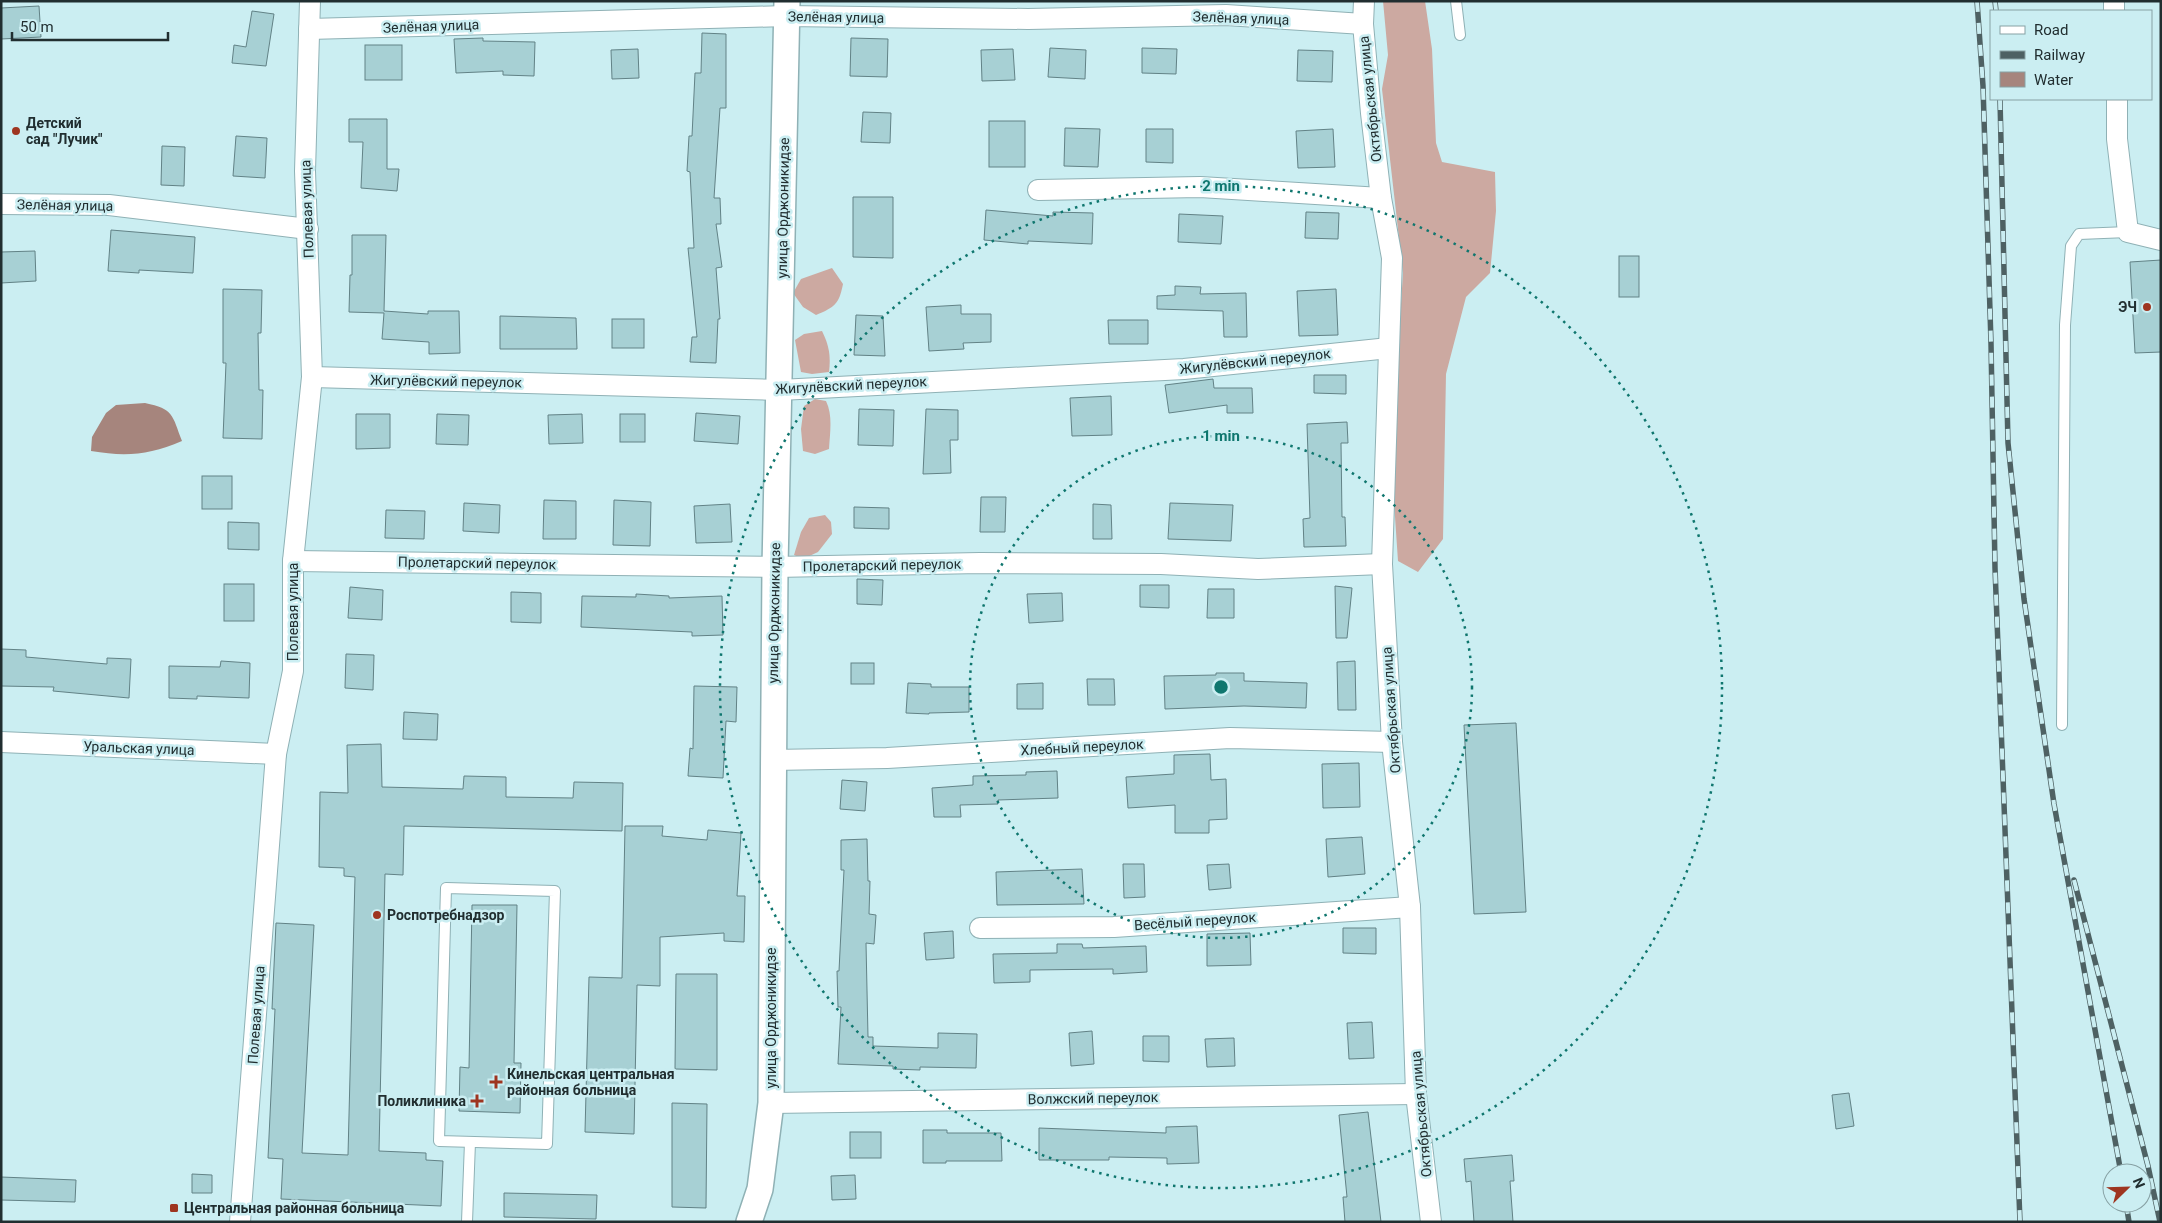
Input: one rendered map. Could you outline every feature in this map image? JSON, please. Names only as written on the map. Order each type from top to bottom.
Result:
[{"type":"street","name":"Полевая улица","points":[[240,1222],[276,754],[293,671],[293,561],[312,378],[308,229],[304,171],[310,1]]},
{"type":"street","name":"Октябрьская улица","points":[[1364,1],[1363,24],[1381,198],[1392,258],[1382,564],[1392,742],[1410,907],[1416,1094],[1431,1222]]},
{"type":"street","name":"Зелёная улица","points":[[309,29],[787,9],[1028,19],[1226,15],[1363,24]]},
{"type":"street","name":"улица Орджоникидзе","points":[[749,1222],[760,1189],[770,1103],[774,567],[780,390],[787,9]]},
{"type":"street","points":[[2116,100],[2118,139],[2128,232],[2161,240]]},
{"type":"street","points":[[1038,190],[1200,188],[1381,198]]},
{"type":"street","name":"Зелёная улица","points":[[1,204],[109,205],[308,229]]},
{"type":"street","name":"Жигулёвский переулок","points":[[312,378],[780,390],[1184,369],[1389,348]]},
{"type":"street","name":"Пролетарский переулок","points":[[293,561],[774,567],[980,563],[1161,564],[1258,569],[1382,564]]},
{"type":"street","name":"Хлебный переулок","points":[[772,760],[887,758],[1230,738],[1392,742]]},
{"type":"street","name":"Уральская улица","points":[[1,742],[276,754]]},
{"type":"street","name":"Весёлый переулок","points":[[980,928],[1114,926],[1410,907]]},
{"type":"street","name":"Волжский переулок","points":[[770,1103],[1416,1094]]},
{"type":"lane","points":[[1456,1],[1460,35]]},
{"type":"lane","points":[[2062,725],[2065,325],[2071,246],[2079,234],[2128,232]]},
{"type":"lane","points":[[446,888],[554,891],[547,1144],[470,1142],[439,1141],[446,888]]},
{"type":"lane","points":[[467,1222],[470,1142]]},
{"type":"shaded area","points":[[1383,1],[1425,1],[1432,49],[1436,143],[1442,162],[1495,172],[1496,211],[1490,273],[1466,297],[1446,374],[1443,539],[1418,572],[1398,561],[1391,458],[1403,273],[1382,89],[1388,55]]},
{"type":"shaded area","points":[[832,268],[843,284],[840,296],[832,307],[816,315],[803,307],[793,293],[801,279]]},
{"type":"shaded area","points":[[822,331],[829,351],[829,372],[812,374],[801,372],[795,340],[804,334]]},
{"type":"shaded area","points":[[815,399],[826,401],[830,412],[830,424],[829,449],[815,454],[803,451],[801,429],[804,406]]},
{"type":"shaded area","points":[[825,515],[831,522],[832,534],[818,552],[803,559],[794,555],[801,532],[809,518]]},
{"type":"water","points":[[145,403],[155,405],[171,414],[182,441],[137,454],[91,451],[92,437],[106,413],[116,405]]},
{"type":"building","points":[[39,6],[41,37],[1,39],[1,8]]},
{"type":"building","points":[[252,11],[274,14],[266,66],[232,63],[234,45],[246,47]]},
{"type":"building","points":[[702,33],[726,34],[726,108],[720,108],[714,198],[720,198],[721,224],[716,224],[722,267],[716,268],[720,319],[718,319],[716,363],[690,362],[692,337],[697,337],[688,248],[694,248],[690,172],[687,171],[689,136],[692,136],[695,73],[701,73]]},
{"type":"building","points":[[483,38],[483,41],[535,42],[534,76],[503,75],[503,71],[456,73],[454,39]]},
{"type":"building","points":[[851,38],[888,39],[887,77],[850,76]]},
{"type":"building","points":[[365,45],[402,45],[402,80],[365,80]]},
{"type":"building","points":[[1050,48],[1086,50],[1085,79],[1048,77]]},
{"type":"building","points":[[1142,48],[1177,49],[1176,74],[1142,73]]},
{"type":"building","points":[[638,49],[639,78],[612,79],[611,50]]},
{"type":"building","points":[[1013,49],[1015,80],[982,81],[981,50]]},
{"type":"building","points":[[1298,50],[1333,51],[1332,82],[1297,81]]},
{"type":"building","points":[[863,112],[891,113],[890,143],[861,142]]},
{"type":"building","points":[[349,119],[387,119],[387,169],[399,169],[397,191],[361,188],[363,142],[349,142]]},
{"type":"building","points":[[989,121],[1025,121],[1025,167],[989,167]]},
{"type":"building","points":[[1065,128],[1100,129],[1098,167],[1064,166]]},
{"type":"building","points":[[1146,129],[1173,129],[1173,163],[1146,162]]},
{"type":"building","points":[[1333,129],[1335,167],[1298,168],[1296,131]]},
{"type":"building","points":[[236,136],[267,138],[265,178],[233,176]]},
{"type":"building","points":[[162,146],[185,147],[184,186],[161,185]]},
{"type":"building","points":[[853,197],[893,197],[893,258],[853,257]]},
{"type":"building","points":[[986,210],[1053,216],[1053,212],[1093,213],[1092,244],[1028,241],[1028,244],[984,240]]},
{"type":"building","points":[[1306,212],[1339,213],[1338,239],[1305,238]]},
{"type":"building","points":[[1179,214],[1223,216],[1221,244],[1178,242]]},
{"type":"building","points":[[111,230],[195,237],[193,273],[139,270],[139,273],[108,271]]},
{"type":"building","points":[[352,235],[386,235],[384,311],[428,314],[428,311],[459,311],[460,353],[429,354],[429,342],[382,339],[384,313],[349,312],[350,275],[352,275]]},
{"type":"building","points":[[35,251],[36,281],[1,283],[1,252]]},
{"type":"building","points":[[1619,256],[1639,256],[1639,297],[1619,297]]},
{"type":"building","name":"ЭЧ","points":[[2161,260],[2161,352],[2135,353],[2130,262]]},
{"type":"building","points":[[1175,286],[1201,287],[1200,294],[1246,293],[1247,337],[1224,337],[1223,311],[1157,309],[1157,296],[1175,295]]},
{"type":"building","points":[[223,289],[262,290],[261,333],[258,333],[259,390],[263,390],[262,439],[223,438],[226,363],[223,363]]},
{"type":"building","points":[[1336,289],[1338,335],[1299,336],[1297,291]]},
{"type":"building","points":[[961,305],[961,314],[991,314],[991,342],[963,343],[964,349],[929,351],[926,307]]},
{"type":"building","points":[[856,315],[883,316],[885,356],[854,355]]},
{"type":"building","points":[[500,316],[576,318],[577,349],[500,349]]},
{"type":"building","points":[[612,319],[644,319],[644,348],[612,348]]},
{"type":"building","points":[[1108,320],[1148,320],[1148,344],[1109,344]]},
{"type":"building","points":[[1314,375],[1346,375],[1346,394],[1314,393]]},
{"type":"building","points":[[1213,379],[1214,388],[1252,388],[1253,413],[1227,413],[1227,405],[1169,413],[1165,385]]},
{"type":"building","points":[[1111,396],[1112,435],[1072,436],[1070,398]]},
{"type":"building","points":[[859,409],[894,410],[893,446],[858,445]]},
{"type":"building","points":[[926,409],[958,410],[958,440],[950,440],[951,473],[923,474]]},
{"type":"building","points":[[696,413],[740,416],[738,444],[694,441]]},
{"type":"building","points":[[356,414],[390,414],[390,448],[356,449]]},
{"type":"building","points":[[437,414],[469,415],[468,445],[436,444]]},
{"type":"building","points":[[582,414],[583,443],[549,444],[548,415]]},
{"type":"building","points":[[620,414],[645,414],[645,442],[620,442]]},
{"type":"building","points":[[1347,422],[1348,443],[1341,443],[1342,517],[1345,517],[1346,546],[1304,547],[1303,519],[1310,518],[1307,424]]},
{"type":"building","points":[[202,476],[232,476],[232,509],[202,509]]},
{"type":"building","points":[[981,497],[1006,497],[1005,532],[980,532]]},
{"type":"building","points":[[544,500],[576,501],[576,539],[543,539]]},
{"type":"building","points":[[614,500],[651,502],[650,546],[613,545]]},
{"type":"building","points":[[464,503],[500,505],[499,533],[463,531]]},
{"type":"building","points":[[1170,503],[1233,505],[1231,541],[1168,539]]},
{"type":"building","points":[[730,504],[732,542],[696,543],[694,506]]},
{"type":"building","points":[[1093,504],[1111,505],[1112,539],[1093,539]]},
{"type":"building","points":[[854,507],[889,508],[889,529],[854,528]]},
{"type":"building","points":[[386,510],[425,511],[424,539],[385,538]]},
{"type":"building","points":[[228,522],[259,523],[259,550],[228,549]]},
{"type":"building","points":[[857,579],[883,580],[882,605],[857,604]]},
{"type":"building","points":[[224,584],[254,584],[254,621],[224,621]]},
{"type":"building","points":[[1140,585],[1169,585],[1169,608],[1140,607]]},
{"type":"building","points":[[1335,586],[1352,588],[1347,638],[1336,638]]},
{"type":"building","points":[[350,587],[383,590],[382,620],[348,618]]},
{"type":"building","points":[[1208,589],[1234,589],[1234,618],[1207,618]]},
{"type":"building","points":[[511,592],[541,593],[541,623],[511,622]]},
{"type":"building","points":[[1062,593],[1063,621],[1029,623],[1027,594]]},
{"type":"building","points":[[636,594],[669,596],[669,598],[722,596],[723,635],[692,636],[692,632],[581,627],[582,596],[636,597]]},
{"type":"building","points":[[1,649],[26,650],[26,657],[107,664],[107,658],[131,659],[129,698],[53,691],[54,687],[1,686]]},
{"type":"building","points":[[346,654],[374,655],[373,690],[345,688]]},
{"type":"building","points":[[221,661],[250,663],[249,698],[197,696],[197,699],[169,698],[169,666],[220,667]]},
{"type":"building","points":[[1355,661],[1356,710],[1338,710],[1337,662]]},
{"type":"building","points":[[851,663],[874,663],[874,684],[851,684]]},
{"type":"building","points":[[1216,673],[1244,673],[1244,681],[1307,683],[1306,708],[1244,706],[1165,709],[1164,676],[1216,675]]},
{"type":"building","points":[[1087,679],[1114,679],[1115,705],[1088,705]]},
{"type":"building","points":[[908,683],[931,684],[931,687],[969,687],[969,712],[906,713]]},
{"type":"building","points":[[1043,683],[1043,709],[1017,709],[1017,684]]},
{"type":"building","points":[[694,686],[737,687],[736,722],[726,721],[723,778],[688,776],[690,748],[693,749]]},
{"type":"building","points":[[404,712],[438,714],[437,740],[403,739]]},
{"type":"building","points":[[1516,723],[1526,912],[1474,914],[1464,725]]},
{"type":"building","points":[[381,744],[382,787],[463,789],[464,776],[506,777],[506,797],[573,798],[574,782],[623,783],[622,831],[404,826],[403,875],[385,874],[379,1151],[426,1153],[426,1160],[443,1161],[441,1206],[281,1199],[283,1159],[268,1158],[275,1009],[272,1009],[276,923],[314,925],[302,1153],[348,1155],[355,877],[344,876],[344,868],[319,867],[320,792],[348,793],[347,745]]},
{"type":"building","points":[[1210,754],[1211,780],[1226,779],[1227,819],[1209,820],[1209,833],[1175,833],[1175,805],[1128,808],[1126,777],[1174,774],[1174,755]]},
{"type":"building","points":[[1359,763],[1360,807],[1323,808],[1322,764]]},
{"type":"building","points":[[1057,771],[1058,798],[998,800],[998,804],[960,805],[961,817],[934,817],[932,788],[973,785],[973,776],[1026,775],[1026,772]]},
{"type":"building","points":[[842,780],[867,782],[865,811],[840,809]]},
{"type":"building","points":[[625,826],[663,826],[662,836],[707,840],[708,830],[741,833],[737,896],[745,896],[744,942],[724,941],[724,933],[660,937],[660,986],[637,985],[634,1134],[585,1132],[589,977],[622,978]]},
{"type":"building","points":[[1362,837],[1365,874],[1328,877],[1326,839]]},
{"type":"building","points":[[867,839],[868,881],[870,881],[869,914],[876,915],[874,944],[866,943],[868,1037],[873,1037],[873,1046],[938,1048],[938,1033],[977,1034],[976,1068],[920,1067],[920,1070],[893,1069],[893,1066],[838,1064],[841,1007],[838,1007],[837,971],[839,971],[844,870],[841,870],[841,840]]},
{"type":"building","points":[[1123,864],[1144,864],[1145,897],[1124,898]]},
{"type":"building","points":[[1229,864],[1231,888],[1209,890],[1207,865]]},
{"type":"building","points":[[1082,869],[1084,904],[997,905],[996,872]]},
{"type":"building","points":[[472,905],[517,905],[514,1063],[521,1063],[520,1113],[459,1111],[460,1067],[469,1068]]},
{"type":"building","points":[[1343,928],[1376,928],[1376,954],[1343,953]]},
{"type":"building","points":[[953,931],[954,958],[926,960],[924,933]]},
{"type":"building","points":[[1250,933],[1251,965],[1207,966],[1207,934]]},
{"type":"building","points":[[1057,944],[1082,944],[1083,948],[1146,946],[1147,972],[1113,974],[1113,969],[1030,970],[1030,982],[994,983],[993,954],[1057,953]]},
{"type":"building","points":[[676,974],[717,974],[717,1070],[675,1069]]},
{"type":"building","points":[[1372,1022],[1374,1058],[1349,1059],[1347,1023]]},
{"type":"building","points":[[1092,1031],[1094,1064],[1071,1066],[1069,1033]]},
{"type":"building","points":[[1143,1036],[1169,1036],[1169,1062],[1143,1061]]},
{"type":"building","points":[[1234,1038],[1235,1066],[1207,1067],[1205,1039]]},
{"type":"building","points":[[1849,1093],[1854,1126],[1836,1129],[1832,1095]]},
{"type":"building","points":[[672,1103],[707,1104],[706,1208],[672,1207]]},
{"type":"building","points":[[1368,1112],[1381,1222],[1345,1222],[1343,1197],[1347,1197],[1339,1115]]},
{"type":"building","points":[[1197,1126],[1199,1163],[1167,1164],[1167,1158],[1109,1157],[1109,1160],[1039,1160],[1039,1128],[1166,1133],[1166,1127]]},
{"type":"building","points":[[923,1130],[947,1130],[947,1133],[1001,1133],[1002,1161],[923,1163]]},
{"type":"building","points":[[850,1132],[881,1132],[881,1158],[850,1158]]},
{"type":"building","points":[[1512,1155],[1514,1181],[1510,1181],[1513,1222],[1474,1222],[1471,1181],[1466,1182],[1464,1159]]},
{"type":"building","points":[[192,1174],[212,1175],[212,1193],[192,1193]]},
{"type":"building","points":[[855,1175],[856,1199],[832,1200],[831,1176]]},
{"type":"building","points":[[1,1177],[76,1180],[75,1202],[1,1200]]},
{"type":"building","points":[[504,1193],[597,1195],[596,1219],[504,1217]]},
{"type":"railway","points":[[1977,1],[1983,86],[1991,343],[1995,568],[2020,1222]]},
{"type":"railway","points":[[1995,1],[1996,10]]},
{"type":"railway","points":[[2000,100],[2008,443],[2024,599],[2054,804],[2119,1163]]},
{"type":"railway","points":[[2074,880],[2148,1166],[2160,1222]]},
{"type":"railway","points":[[2128,1213],[2129,1222]]},
{"type":"place","name":"Детский сад \"Лучик\"","points":[[16,131]]},
{"type":"place","name":"ЭЧ","points":[[2147,307]]},
{"type":"place","name":"Роспотребнадзор","points":[[377,915]]},
{"type":"place","name":"Кинельская центральная районная больница","points":[[496,1082]]},
{"type":"place","name":"Поликлиника","points":[[477,1101]]},
{"type":"place","name":"Центральная районная больница","points":[[174,1208]]}]
